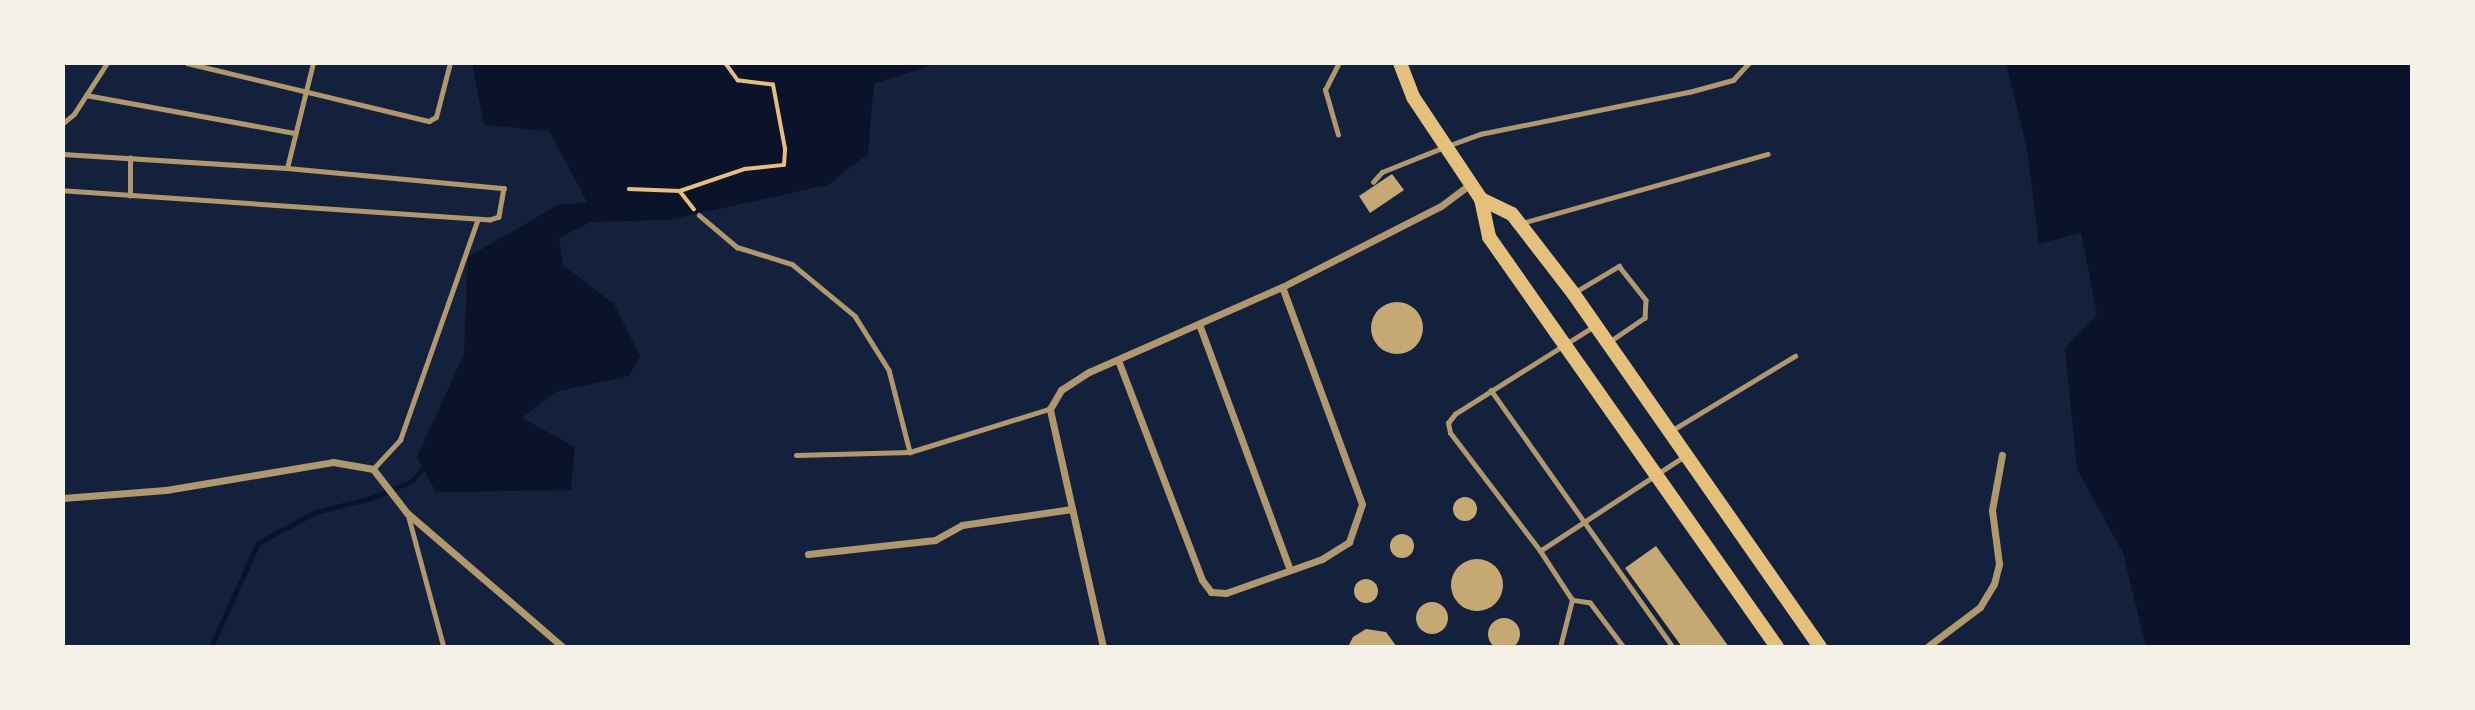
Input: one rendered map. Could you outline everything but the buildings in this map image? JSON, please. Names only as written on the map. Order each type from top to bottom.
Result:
[{"type":"main road","points":[[1400,63],[1413,97],[1480,199],[1489,237],[1777,647]]},
{"type":"main road","points":[[1480,199],[1500,206],[1520,223],[1573,293],[1683,457],[1820,647]]},
{"type":"street","points":[[1103,647],[1050,409],[1067,384],[1282,287],[1441,206],[1469,184]]},
{"type":"street","points":[[1118,360],[1206,587],[1217,595],[1226,593],[1322,559],[1349,542],[1362,504],[1282,287]]},
{"type":"street","points":[[1199,324],[1290,570]]},
{"type":"street","points":[[1927,647],[1980,607],[1994,584],[1998,564],[1992,510],[2002,455]]},
{"type":"street","points":[[63,498],[166,490],[333,462],[375,472],[405,510],[562,647]]},
{"type":"street","points":[[808,554],[935,540],[962,525],[1072,509]]},
{"type":"lane","points":[[63,123],[107,63]]},
{"type":"lane","points":[[187,63],[306,94],[429,121],[436,117],[450,63]]},
{"type":"lane","points":[[288,167],[313,63]]},
{"type":"lane","points":[[1338,135],[1325,90],[1339,63]]},
{"type":"lane","points":[[1373,182],[1382,172],[1480,134],[1689,92],[1733,80],[1749,63]]},
{"type":"lane","points":[[86,95],[296,133]]},
{"type":"lane","points":[[63,154],[288,167],[500,185],[499,217],[478,219],[63,191]]},
{"type":"lane","points":[[1520,223],[1768,154]]},
{"type":"lane","points":[[130,158],[130,196]]},
{"type":"lane","points":[[699,215],[737,247],[792,264],[855,316],[889,370],[909,452]]},
{"type":"lane","points":[[375,472],[400,440],[478,219]]},
{"type":"lane","points":[[1573,293],[1609,268],[1626,270],[1649,311],[1607,343]]},
{"type":"lane","points":[[1595,325],[1491,390],[1455,414],[1448,423],[1450,433],[1540,551],[1572,600],[1590,603],[1623,647]]},
{"type":"lane","points":[[1667,433],[1795,356]]},
{"type":"lane","points":[[1491,390],[1673,647]]},
{"type":"lane","points":[[796,455],[909,452],[1050,409]]},
{"type":"lane","points":[[1540,551],[1683,457]]},
{"type":"lane","points":[[405,510],[444,647]]},
{"type":"lane","points":[[1560,647],[1572,600]]},
{"type":"path","points":[[629,189],[680,191],[746,169],[784,165],[785,149],[773,85],[738,80],[725,63]]},
{"type":"path","points":[[680,191],[689,202]]},
{"type":"water","points":[[472,63],[938,63],[874,84],[868,154],[828,185],[668,220],[591,222],[559,238],[563,265],[614,304],[640,356],[629,376],[556,392],[522,418],[575,447],[571,490],[436,492],[417,457],[464,354],[468,257],[558,205],[587,202],[549,131],[484,125]]},
{"type":"water","points":[[2006,63],[2412,63],[2412,647],[2146,647],[2123,553],[2077,469],[2065,348],[2097,315],[2081,233],[2039,244],[2027,149]]},
{"type":"waterway","points":[[211,647],[258,543],[315,512],[371,498],[412,481],[427,463]]}]
